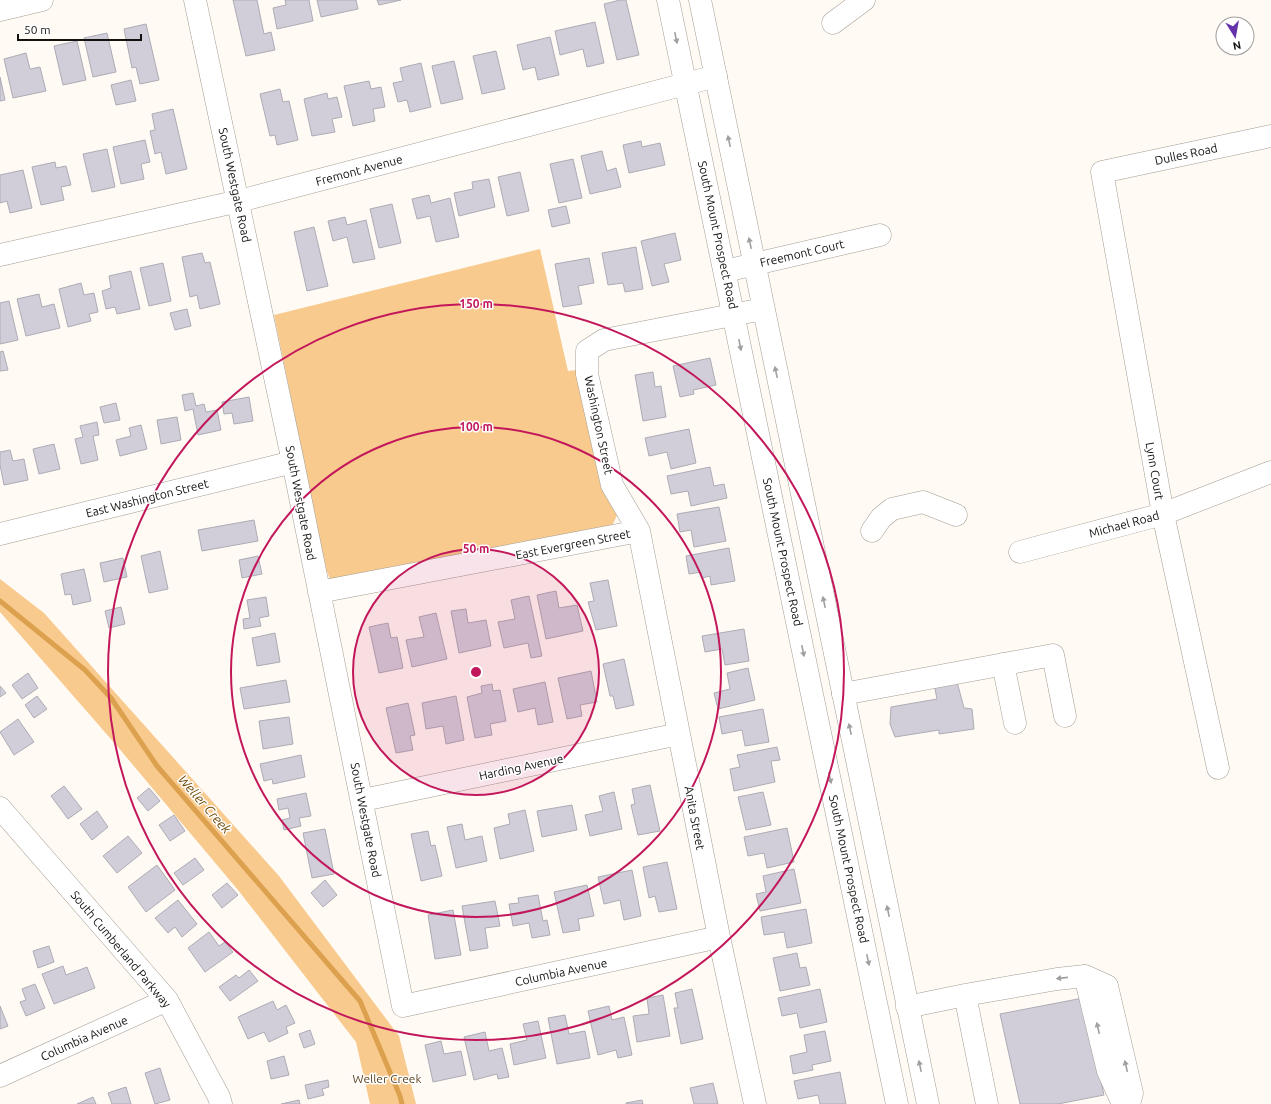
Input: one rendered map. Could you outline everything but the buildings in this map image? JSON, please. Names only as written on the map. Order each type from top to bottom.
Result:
[{"type":"street","points":[[0,10],[42,0]]},
{"type":"street","name":"South Westgate Road","points":[[195,0],[239,201],[363,800],[403,1006]]},
{"type":"street","name":"South Mount Prospect Road","points":[[668,0],[898,1104]]},
{"type":"street","points":[[700,0],[928,1104]]},
{"type":"street","points":[[833,23],[864,0]]},
{"type":"street","name":"Fremont Avenue","points":[[0,255],[239,201],[716,76]]},
{"type":"street","name":"Dulles Road","points":[[1102,172],[1271,136]]},
{"type":"street","name":"Lynn Court","points":[[1102,172],[1163,514],[1218,768]]},
{"type":"street","name":"Freemont Court","points":[[725,271],[880,235]]},
{"type":"street","name":"Washington Street","points":[[639,531],[612,485],[587,374],[587,351],[604,340],[763,309]]},
{"type":"street","name":"East Washington Street","points":[[0,534],[293,462]]},
{"type":"street","name":"Michael Road","points":[[1020,552],[1163,514],[1271,472]]},
{"type":"street","points":[[872,531],[881,518],[892,509],[923,502],[956,515]]},
{"type":"street","name":"East Evergreen Street","points":[[319,592],[639,531]]},
{"type":"street","name":"Anita Street","points":[[639,531],[719,937],[754,1104]]},
{"type":"street","points":[[843,694],[1053,655],[1064,716]]},
{"type":"street","points":[[1003,664],[1015,723]]},
{"type":"street","name":"Harding Avenue","points":[[363,800],[679,734]]},
{"type":"street","name":"South Cumberland Parkway","points":[[0,808],[167,1000],[220,1097],[221,1104]]},
{"type":"street","name":"Columbia Avenue","points":[[403,1006],[719,937]]},
{"type":"street","points":[[907,1007],[1057,978],[1085,976],[1107,986],[1132,1094],[1129,1104]]},
{"type":"street","points":[[1085,976],[1108,1071],[1123,1104]]},
{"type":"street","points":[[965,995],[987,1104]]},
{"type":"street","name":"Columbia Avenue","points":[[0,1076],[167,1000]]},
{"type":"green space","points":[[540,249],[568,371],[577,370],[618,513],[613,524],[604,530],[330,579],[326,569],[274,315]]},
{"type":"green space","name":"Weller Creek","points":[[0,579],[44,613],[279,876],[399,1036],[416,1104],[370,1104],[356,1042],[238,890],[117,746],[0,612]]},
{"type":"waterway","name":"Weller Creek","points":[[0,601],[85,670],[111,698],[157,766],[360,1001],[402,1104]]}]
